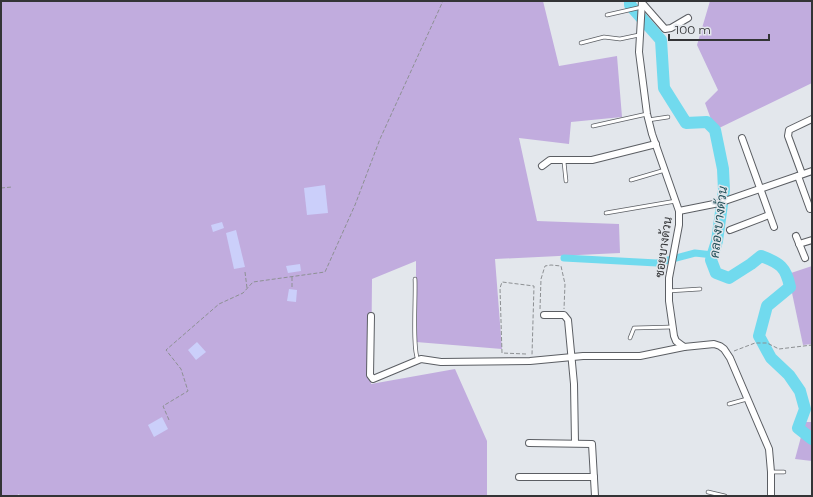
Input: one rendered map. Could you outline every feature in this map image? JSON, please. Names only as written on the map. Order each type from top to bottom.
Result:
[{"type":"street","points":[[641,6],[666,29],[671,28],[688,18]]},
{"type":"street","name":"ซอยบางด้วน","points":[[641,6],[639,52],[648,117],[679,211],[679,225],[670,266],[668,291],[672,327],[676,341],[684,347]]},
{"type":"street","points":[[810,209],[788,136],[789,130],[812,119]]},
{"type":"street","points":[[742,138],[774,227]]},
{"type":"street","points":[[542,166],[550,160],[564,162],[592,160],[656,144]]},
{"type":"street","points":[[679,211],[730,200],[812,171]]},
{"type":"street","points":[[730,230],[769,215]]},
{"type":"street","points":[[796,236],[805,258]]},
{"type":"street","points":[[799,244],[812,240]]},
{"type":"street","points":[[544,315],[564,315],[568,320],[575,443]]},
{"type":"street","points":[[370,316],[371,378],[380,377],[424,358],[441,362],[530,361],[640,356],[684,347],[714,344],[724,349],[727,354],[763,432],[768,449],[771,472],[771,496]]},
{"type":"street","points":[[529,443],[592,444],[595,496]]},
{"type":"street","points":[[520,477],[594,477]]},
{"type":"lane","points":[[607,15],[641,6]]},
{"type":"lane","points":[[581,43],[604,37],[620,39],[639,32]]},
{"type":"lane","points":[[593,126],[648,117],[668,117]]},
{"type":"lane","points":[[564,162],[566,180]]},
{"type":"lane","points":[[631,180],[665,170]]},
{"type":"lane","points":[[606,213],[676,201]]},
{"type":"lane","points":[[415,279],[415,344],[418,360]]},
{"type":"lane","points":[[668,291],[700,289]]},
{"type":"lane","points":[[630,338],[634,328],[672,327]]},
{"type":"lane","points":[[729,404],[747,399]]},
{"type":"lane","points":[[771,472],[784,472]]},
{"type":"lane","points":[[708,492],[725,496]]},
{"type":"path","points":[[169,420],[164,406],[188,391],[180,369],[166,350],[219,304],[243,293],[253,282],[325,272],[355,205],[380,139],[443,1]]},
{"type":"path","points":[[1,188],[12,187]]},
{"type":"path","points":[[544,315],[540,315],[542,279],[545,266],[551,265],[561,266],[563,272],[564,315]]},
{"type":"path","points":[[245,272],[248,288]]},
{"type":"path","points":[[292,277],[292,289]]},
{"type":"path","points":[[530,361],[532,354],[534,286],[502,282],[500,288],[502,353],[532,354]]},
{"type":"path","points":[[727,354],[755,343],[767,343],[780,349],[812,345]]},
{"type":"shaded area","points":[[1,1],[543,1],[559,66],[617,56],[622,117],[571,122],[569,144],[519,138],[537,221],[619,224],[620,253],[495,259],[502,349],[416,342],[416,261],[372,279],[371,384],[455,369],[487,441],[487,496],[20,496],[19,494],[16,496],[1,496]]},
{"type":"shaded area","points":[[710,1],[812,1],[812,83],[715,130],[705,103],[718,90],[697,45]]},
{"type":"shaded area","points":[[812,266],[812,344],[803,345],[788,274]]},
{"type":"shaded area","points":[[805,422],[812,422],[812,461],[795,459]]},
{"type":"building","points":[[325,185],[328,213],[307,215],[304,188]]},
{"type":"building","points":[[222,222],[224,228],[213,232],[211,225]]},
{"type":"building","points":[[236,230],[245,267],[234,269],[226,233]]},
{"type":"building","points":[[300,264],[301,271],[288,273],[286,266]]},
{"type":"building","points":[[289,289],[297,290],[296,302],[287,301]]},
{"type":"building","points":[[197,342],[206,352],[196,360],[188,350]]},
{"type":"building","points":[[162,417],[168,429],[154,437],[148,425]]},
{"type":"waterway","name":"คลองบางด้วน","points":[[630,1],[630,5],[661,40],[664,88],[686,123],[707,122],[715,130],[723,169],[724,190],[717,241],[711,260],[716,273],[729,278],[761,256],[773,261],[784,270],[790,287],[767,306],[759,336],[771,358],[789,375],[800,391],[805,409],[798,428],[812,439]]},
{"type":"waterway","points":[[564,258],[657,263],[695,253],[713,255]]}]
